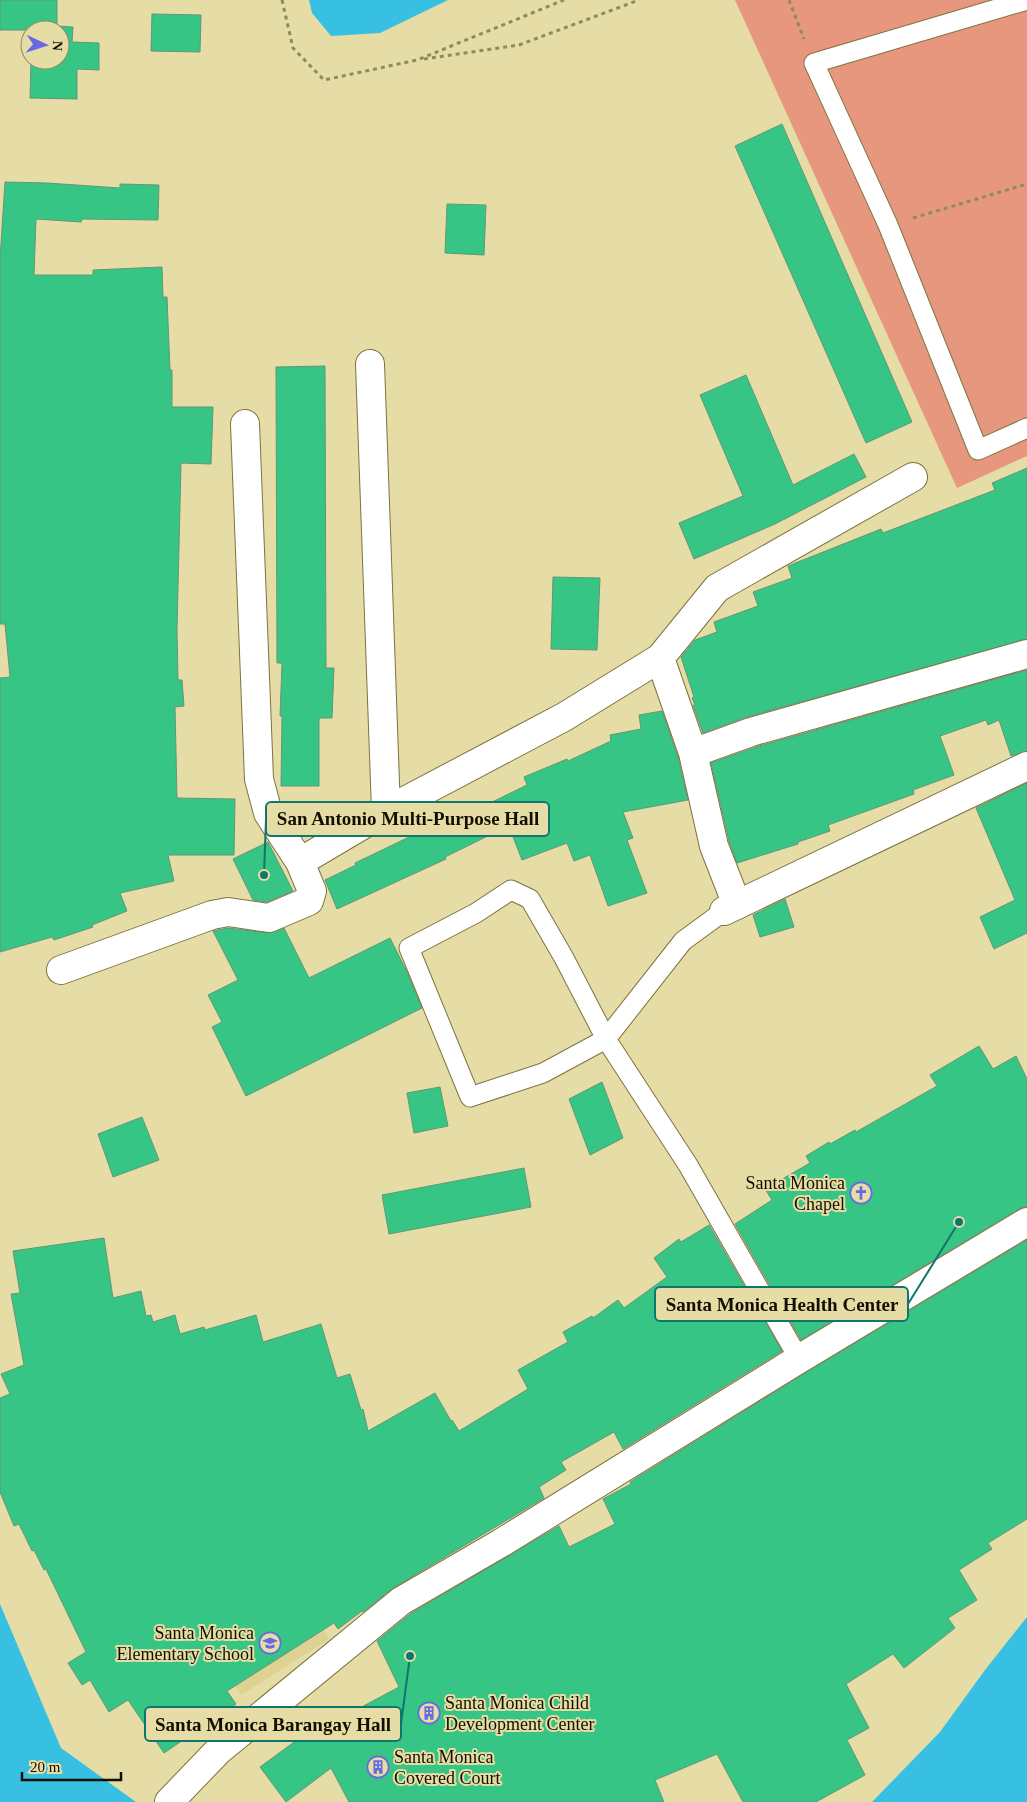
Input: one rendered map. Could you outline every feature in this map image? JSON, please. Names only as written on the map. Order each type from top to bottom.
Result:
[{"type":"street","points":[[370,364],[386,811]]},
{"type":"street","points":[[61,970],[228,912],[269,918],[308,900],[312,891],[300,862],[268,813],[259,779],[246,424]]},
{"type":"street","points":[[300,862],[386,811],[564,717],[660,658],[717,588],[913,477]]},
{"type":"street","points":[[693,753],[751,732],[1027,654]]},
{"type":"street","points":[[660,658],[693,753],[730,908],[1027,766]]},
{"type":"street","points":[[169,1802],[218,1751],[401,1601],[501,1543],[799,1359],[919,1289],[1027,1222]]},
{"type":"lane","points":[[1027,0],[814,63],[888,225],[978,450],[1027,428]]},
{"type":"lane","points":[[730,908],[683,941],[606,1039],[543,1073],[470,1097],[409,948],[476,913],[511,890],[530,899],[564,958],[606,1039],[688,1165],[799,1359]]},
{"type":"path","points":[[282,0],[293,48],[324,80],[417,60],[519,45],[639,0]]},
{"type":"path","points":[[417,60],[564,0]]},
{"type":"path","points":[[789,0],[814,63]]},
{"type":"path","points":[[888,225],[1027,184]]},
{"type":"shaded area","points":[[735,0],[1027,0],[1027,456],[957,488]]},
{"type":"shaded area","name":"Santa Monica Elementary School","points":[[301,1591],[329,1639],[241,1695],[210,1648]]},
{"type":"water","points":[[309,0],[448,0],[380,33],[331,36],[312,13]]},
{"type":"water","points":[[0,1604],[61,1748],[136,1802],[0,1802]]},
{"type":"water","points":[[1027,1617],[1027,1802],[872,1802],[940,1732],[985,1670]]},
{"type":"building","points":[[0,0],[57,0],[57,20],[20,20],[20,30],[0,30]]},
{"type":"building","points":[[152,14],[201,15],[200,52],[151,51]]},
{"type":"building","points":[[70,27],[73,27],[72,42],[99,43],[99,70],[77,69],[77,99],[30,98],[31,70],[70,70]]},
{"type":"building","points":[[782,124],[912,422],[866,443],[735,146]]},
{"type":"building","points":[[5,182],[120,188],[120,184],[159,185],[158,220],[82,219],[81,222],[36,219],[34,275],[93,275],[93,270],[162,267],[163,297],[167,297],[170,370],[172,370],[172,407],[213,407],[211,464],[181,463],[177,630],[178,680],[182,680],[184,706],[175,707],[177,798],[235,799],[234,855],[168,855],[174,881],[120,893],[127,911],[92,925],[93,927],[54,940],[52,937],[0,952],[0,678],[10,677],[5,624],[0,624],[0,259]]},
{"type":"building","points":[[447,204],[486,205],[484,255],[445,253]]},
{"type":"building","points":[[325,366],[326,668],[334,668],[332,718],[319,718],[319,786],[281,786],[282,716],[280,716],[282,663],[277,663],[276,367]]},
{"type":"building","points":[[746,375],[793,485],[854,454],[866,477],[775,524],[694,559],[679,523],[743,496],[700,395]]},
{"type":"building","points":[[1027,468],[1027,639],[747,717],[703,733],[693,705],[695,705],[692,698],[694,697],[681,657],[695,640],[717,632],[714,622],[758,606],[753,592],[792,578],[788,566],[881,529],[883,533],[995,490],[992,483]]},
{"type":"building","points":[[553,577],[600,578],[597,650],[551,649]]},
{"type":"building","points":[[1027,670],[1027,751],[1011,756],[999,720],[988,725],[986,720],[940,736],[954,775],[913,790],[914,794],[828,825],[830,831],[798,842],[798,844],[737,863],[729,841],[711,763],[756,747]]},
{"type":"building","points":[[662,711],[678,757],[688,800],[623,812],[633,838],[627,840],[647,893],[608,906],[590,855],[574,861],[567,843],[522,860],[510,829],[501,834],[500,830],[445,857],[446,859],[337,909],[325,880],[356,865],[355,863],[478,804],[480,808],[527,785],[524,777],[567,759],[568,761],[611,741],[610,735],[641,729],[639,715]]},
{"type":"building","points":[[1027,783],[1027,933],[994,949],[980,917],[1015,900],[976,808]]},
{"type":"building","points":[[268,842],[293,891],[267,902],[253,900],[233,859]]},
{"type":"building","points":[[785,899],[794,927],[760,937],[753,915]]},
{"type":"building","points":[[228,928],[267,933],[284,928],[309,978],[390,938],[422,1008],[246,1096],[212,1027],[222,1022],[208,995],[238,980],[213,931]]},
{"type":"building","points":[[979,1046],[993,1069],[1016,1056],[1027,1079],[1027,1206],[801,1340],[735,1224],[772,1200],[765,1189],[810,1163],[806,1156],[829,1142],[830,1144],[855,1130],[856,1132],[937,1086],[930,1075]]},
{"type":"building","points":[[602,1082],[623,1138],[590,1155],[569,1099]]},
{"type":"building","points":[[440,1087],[448,1126],[414,1133],[407,1093]]},
{"type":"building","points":[[142,1117],[159,1160],[113,1177],[98,1134]]},
{"type":"building","points":[[524,1168],[531,1207],[389,1234],[382,1195]]},
{"type":"building","points":[[709,1225],[782,1351],[623,1449],[614,1432],[561,1462],[566,1470],[539,1487],[544,1498],[393,1588],[338,1629],[334,1623],[227,1691],[236,1704],[164,1753],[128,1700],[109,1712],[90,1680],[82,1685],[68,1663],[86,1652],[46,1569],[44,1570],[34,1550],[32,1551],[19,1524],[14,1526],[0,1492],[0,1398],[10,1394],[1,1374],[24,1365],[11,1294],[20,1293],[13,1251],[104,1238],[113,1298],[141,1291],[146,1316],[151,1315],[153,1322],[175,1315],[180,1334],[204,1327],[205,1330],[256,1315],[263,1342],[321,1324],[337,1378],[350,1374],[361,1410],[363,1409],[368,1431],[435,1393],[459,1431],[528,1389],[518,1370],[568,1342],[563,1332],[592,1316],[593,1318],[618,1300],[624,1308],[667,1277],[654,1258],[679,1239],[681,1242]]},
{"type":"building","points":[[1027,1240],[1027,1519],[988,1543],[992,1549],[959,1570],[977,1600],[948,1618],[955,1628],[904,1668],[893,1654],[846,1684],[869,1728],[847,1740],[865,1775],[816,1802],[743,1802],[717,1754],[655,1780],[664,1802],[349,1802],[331,1768],[286,1802],[260,1767],[301,1737],[302,1739],[399,1687],[377,1641],[410,1614],[559,1526],[569,1547],[615,1524],[603,1499],[631,1484],[630,1482],[807,1372]]},
{"type":"place","name":"San Antonio Multi-Purpose Hall","points":[[264,875]]},
{"type":"place","name":"Santa Monica Chapel","points":[[861,1193]]},
{"type":"place","name":"Santa Monica Health Center","points":[[959,1222]]},
{"type":"place","name":"Santa Monica Elementary School","points":[[270,1643]]},
{"type":"place","name":"Santa Monica Barangay Hall","points":[[410,1656]]},
{"type":"place","name":"Santa Monica Child Development Center","points":[[429,1713]]},
{"type":"place","name":"Santa Monica Covered Court","points":[[378,1767]]}]
